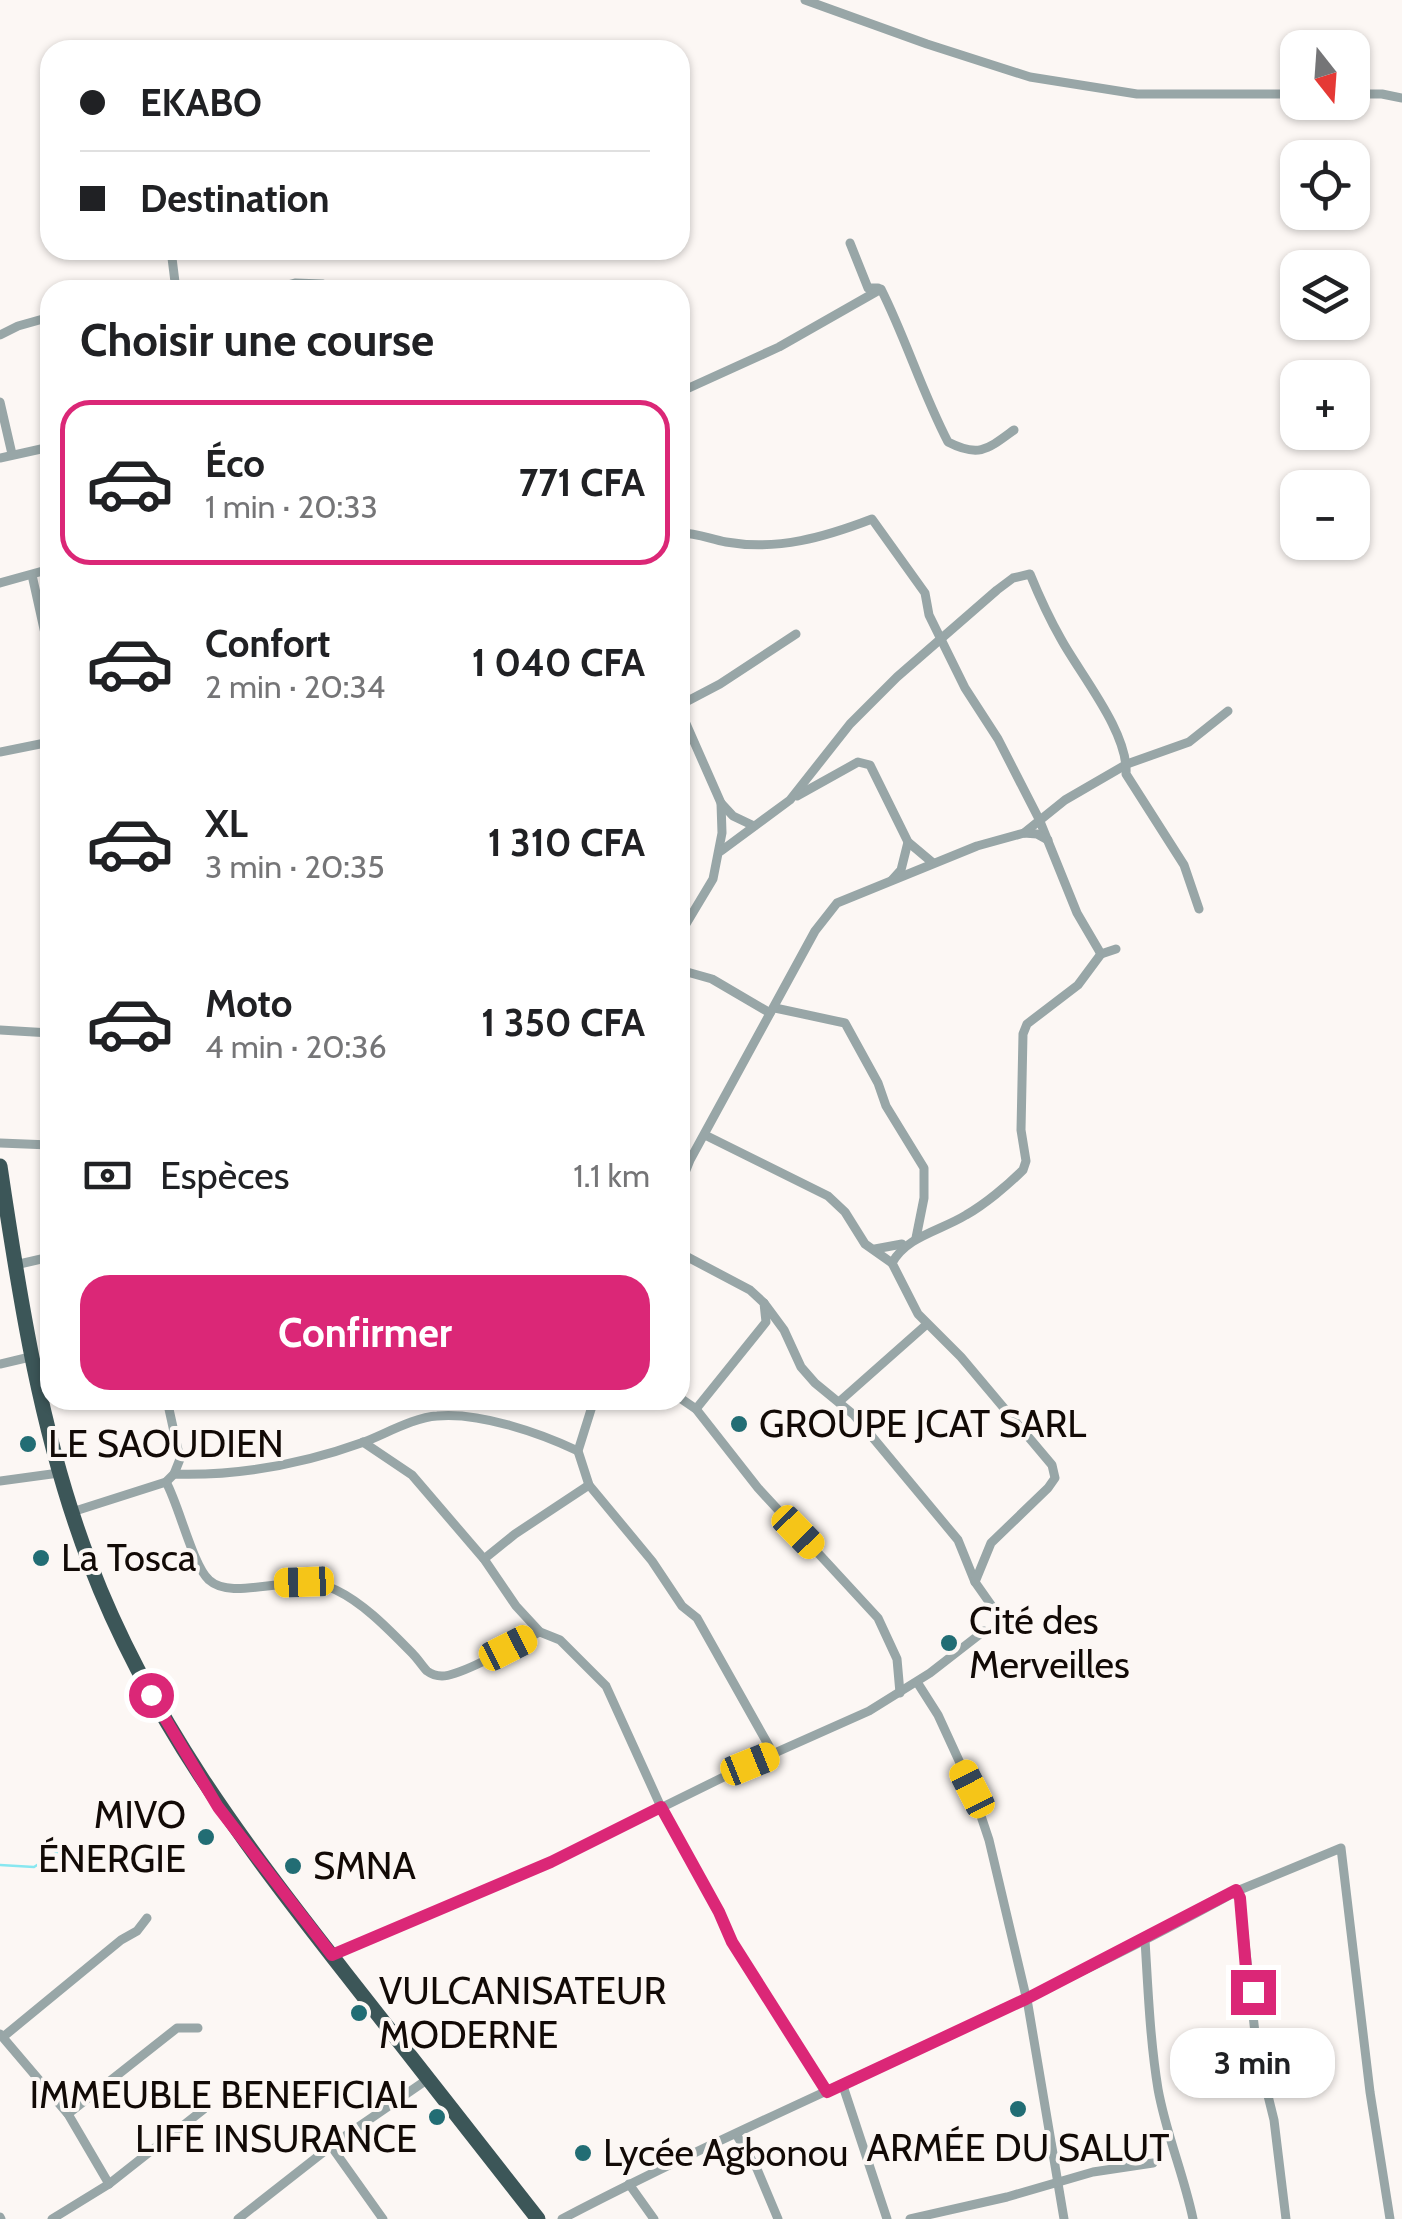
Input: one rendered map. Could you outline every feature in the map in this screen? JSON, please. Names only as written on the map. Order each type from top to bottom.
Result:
[{"type":"highway","points":[[0,1166],[30,1357],[40,1397]]},
{"type":"highway","points":[[43,1410],[59,1473],[91,1566],[151,1695],[218,1807],[538,2219]]},
{"type":"street","points":[[805,0],[1030,77],[1137,94],[1280,94]]},
{"type":"street","points":[[1370,94],[1402,98]]},
{"type":"street","points":[[850,244],[868,288],[881,288]]},
{"type":"street","points":[[690,387],[779,347],[881,288]]},
{"type":"street","points":[[881,288],[948,442],[975,452],[988,449],[1014,430]]},
{"type":"street","points":[[0,336],[40,320]]},
{"type":"street","points":[[0,402],[12,454]]},
{"type":"street","points":[[0,458],[40,449]]},
{"type":"street","points":[[690,535],[768,545],[808,541],[872,519],[925,592],[928,615],[1039,819],[1077,913],[1101,954]]},
{"type":"street","points":[[0,582],[40,573]]},
{"type":"street","points":[[790,800],[850,724],[1013,578],[1030,574],[1115,733],[1127,764],[1126,774],[1184,865],[1199,909]]},
{"type":"street","points":[[32,575],[40,611]]},
{"type":"street","points":[[690,702],[796,634]]},
{"type":"street","points":[[690,1165],[815,932],[838,904],[933,863],[1024,832],[1127,764],[1189,742],[1228,711]]},
{"type":"street","points":[[690,740],[707,766],[722,804],[732,816],[754,826]]},
{"type":"street","points":[[0,752],[40,744]]},
{"type":"street","points":[[721,851],[790,800],[858,762],[870,766],[908,842],[933,863]]},
{"type":"street","points":[[690,917],[713,879],[721,851],[722,804]]},
{"type":"street","points":[[1024,832],[1050,842]]},
{"type":"street","points":[[890,882],[900,870],[908,842]]},
{"type":"street","points":[[876,1249],[895,1248],[968,1214],[1023,1170],[1026,1161],[1020,1093],[1022,1034],[1028,1024],[1078,985],[1101,954],[1116,949]]},
{"type":"street","points":[[690,973],[712,979],[772,1011],[845,1022],[886,1106],[924,1168],[924,1198],[916,1238],[898,1252],[892,1263]]},
{"type":"street","points":[[0,1030],[40,1033]]},
{"type":"street","points":[[705,1135],[828,1196],[845,1212],[865,1244],[892,1263],[918,1314],[962,1356],[1052,1465],[1055,1478],[991,1543],[976,1582]]},
{"type":"street","points":[[0,1143],[40,1145]]},
{"type":"street","points":[[690,1258],[750,1290],[764,1303],[784,1330],[802,1367],[840,1401],[958,1540],[976,1582],[994,1609]]},
{"type":"street","points":[[15,1264],[40,1259]]},
{"type":"street","points":[[696,1409],[766,1322],[764,1303]]},
{"type":"street","points":[[840,1401],[927,1324]]},
{"type":"street","points":[[0,1364],[30,1357]]},
{"type":"street","points":[[690,1405],[758,1488],[878,1618],[897,1659],[900,1693]]},
{"type":"street","points":[[169,1410],[180,1459],[170,1478],[202,1572],[210,1581],[235,1590],[282,1582],[322,1584],[346,1595],[379,1620],[425,1670],[436,1675],[460,1670],[540,1632]]},
{"type":"street","points":[[435,1416],[436,1410]]},
{"type":"street","points":[[591,1410],[578,1452],[589,1484],[682,1606],[697,1618],[774,1755]]},
{"type":"street","points":[[72,1512],[170,1478],[280,1466],[435,1416],[508,1422],[578,1452]]},
{"type":"street","points":[[363,1442],[412,1476],[484,1559],[516,1606],[540,1632],[560,1640],[606,1686],[661,1807],[732,1942],[827,2092]]},
{"type":"street","points":[[0,1481],[59,1473]]},
{"type":"street","points":[[484,1559],[589,1484]]},
{"type":"street","points":[[332,1955],[551,1862],[870,1711],[917,1682],[984,1630]]},
{"type":"street","points":[[917,1682],[938,1716],[989,1840],[1040,2066],[1064,2219]]},
{"type":"street","points":[[562,2219],[1026,1999],[1236,1890],[1341,1848],[1390,2219]]},
{"type":"street","points":[[1236,1890],[1258,2050],[1274,2120],[1286,2219]]},
{"type":"street","points":[[109,2184],[68,2114],[2,2036],[137,1931],[147,1918]]},
{"type":"street","points":[[1145,1940],[1158,2088],[1193,2219]]},
{"type":"street","points":[[68,2114],[177,2028],[198,2028]]},
{"type":"street","points":[[238,2219],[331,2146],[428,2079]]},
{"type":"street","points":[[843,2086],[887,2219]]},
{"type":"street","points":[[52,2219],[109,2184],[204,2108]]},
{"type":"street","points":[[736,2134],[757,2169],[778,2219]]},
{"type":"street","points":[[331,2146],[383,2219]]},
{"type":"street","points":[[910,2219],[1128,2165],[1152,2163]]},
{"type":"street","points":[[629,2184],[654,2219]]},
{"type":"waterway","points":[[0,1865],[34,1867],[59,1851]]},
{"type":"place","name":"GROUPE JCAT SARL","points":[[739,1424]]},
{"type":"place","name":"LE SAOUDIEN","points":[[28,1444]]},
{"type":"place","name":"La Tosca","points":[[41,1558]]},
{"type":"place","name":"Cité des Merveilles","points":[[949,1643]]},
{"type":"place","name":"MIVO ÉNERGIE","points":[[206,1837]]},
{"type":"place","name":"SMNA","points":[[293,1866]]},
{"type":"place","name":"VULCANISATEUR MODERNE","points":[[359,2013]]},
{"type":"place","name":"ARMÉE DU SALUT","points":[[1018,2109]]},
{"type":"place","name":"IMMEUBLE BENEFICIAL LIFE INSURANCE","points":[[437,2117]]},
{"type":"place","name":"Lycée Agbonou","points":[[583,2153]]},
{"type":"route","points":[[151,1695],[218,1807],[332,1955],[551,1862],[661,1807],[732,1942],[827,2092],[1026,1999],[1236,1890],[1246,1969],[1253,1992]]}]
